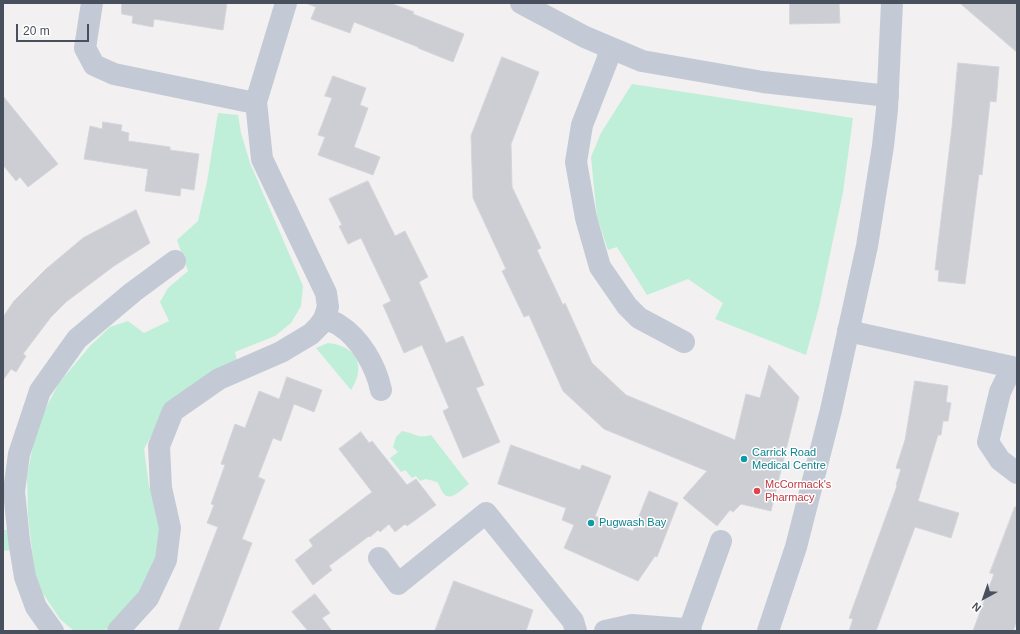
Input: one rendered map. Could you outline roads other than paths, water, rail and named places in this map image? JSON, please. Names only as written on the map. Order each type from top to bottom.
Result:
[{"type":"street","points":[[92,3],[85,48],[94,65],[114,74],[256,102]]},
{"type":"street","points":[[118,631],[148,598],[166,560],[170,528],[160,488],[159,446],[173,411],[219,379],[281,352],[311,334],[324,319],[328,307],[326,293],[262,159],[256,102],[286,3]]},
{"type":"street","points":[[521,3],[585,37],[642,61],[748,79],[888,96]]},
{"type":"street","points":[[768,631],[796,547],[830,410],[867,246],[883,146],[888,96],[892,3]]},
{"type":"street","points":[[610,48],[607,61],[582,125],[576,162],[586,218],[600,267],[627,306],[639,318],[684,342]]},
{"type":"street","points":[[53,631],[36,607],[25,577],[19,540],[14,491],[18,454],[40,391],[77,339],[133,292],[175,261]]},
{"type":"street","points":[[324,319],[338,325],[352,335],[373,364],[381,390]]},
{"type":"street","points":[[848,331],[1015,365],[1000,392],[988,442],[1000,460],[1017,473]]},
{"type":"street","points":[[379,558],[398,584],[486,513],[573,621],[576,631]]},
{"type":"street","points":[[605,631],[632,625],[690,631],[721,541]]},
{"type":"place","name":"Carrick Road Medical Centre","points":[[744,459]]},
{"type":"place","name":"McCormack's Pharmacy","points":[[757,491]]},
{"type":"place","name":"Pugwash Bay","points":[[591,523]]}]
